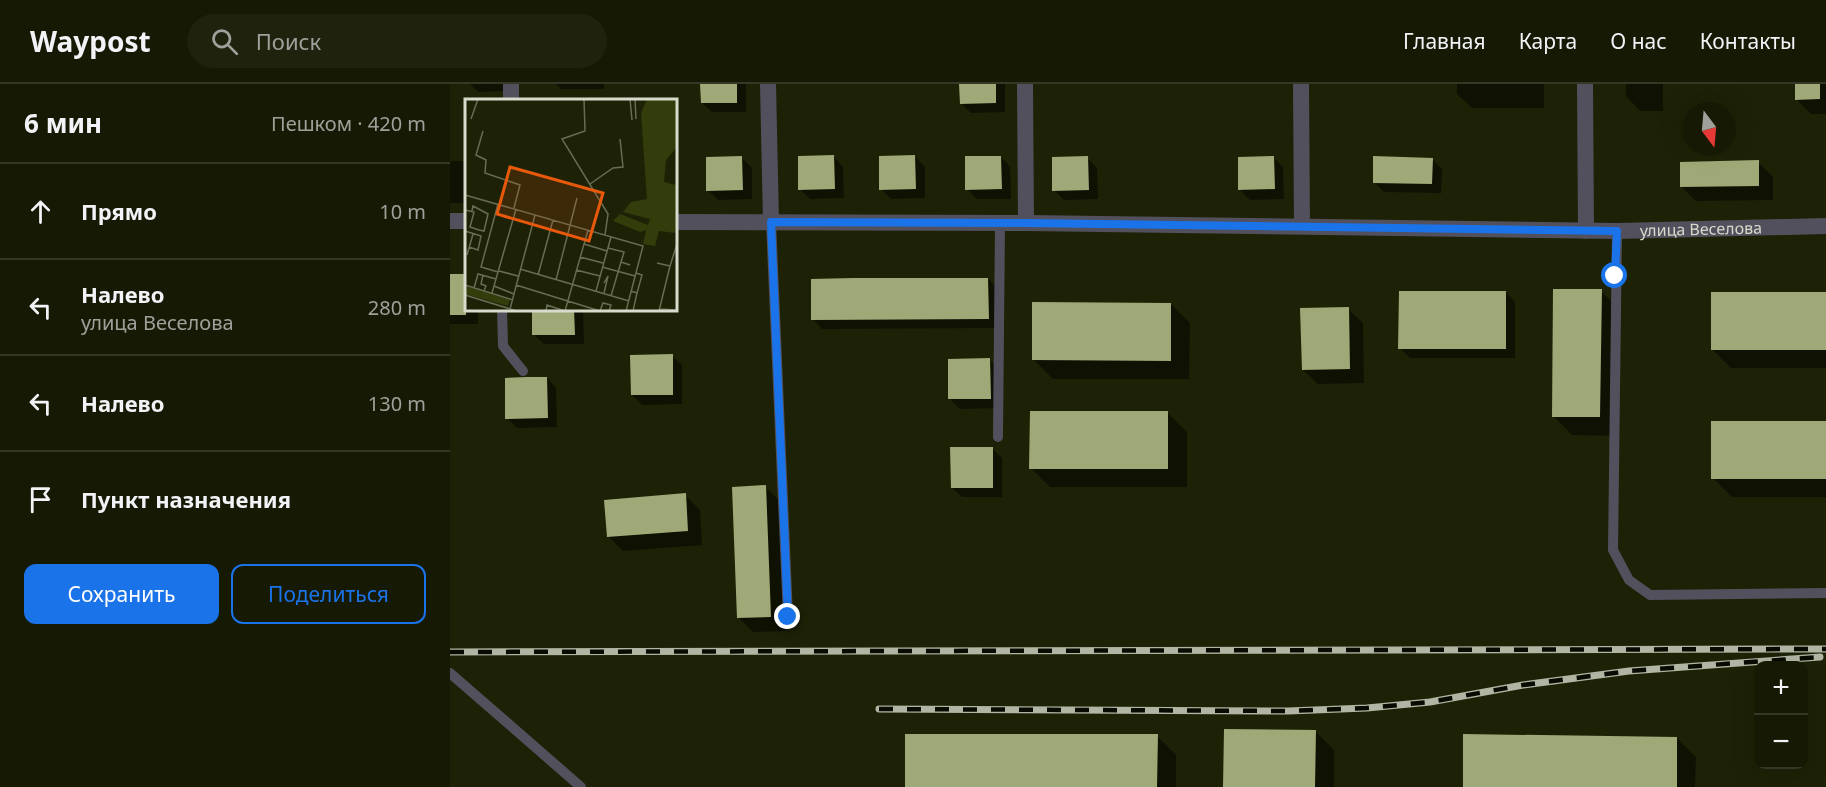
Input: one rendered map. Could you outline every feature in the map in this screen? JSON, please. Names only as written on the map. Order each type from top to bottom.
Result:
[{"type":"street","points":[[768,84],[771,222]]},
{"type":"street","points":[[1025,84],[1026,223]]},
{"type":"street","points":[[1301,84],[1302,226]]},
{"type":"street","points":[[1585,84],[1587,231]]},
{"type":"street","points":[[450,221],[465,222]]},
{"type":"street","name":"улица Веселова","points":[[676,222],[1026,223],[1587,231],[1826,225]]},
{"type":"lane","points":[[771,222],[788,617]]},
{"type":"lane","points":[[998,437],[1000,223]]},
{"type":"lane","points":[[1617,231],[1613,550],[1629,580],[1650,595],[1826,593]]},
{"type":"lane","points":[[502,310],[502,346],[523,371]]},
{"type":"lane","points":[[450,673],[581,787]]},
{"type":"building","points":[[700,84],[737,84],[737,103],[701,103]]},
{"type":"building","points":[[959,84],[996,84],[996,103],[960,104]]},
{"type":"building","points":[[1795,84],[1820,84],[1820,99],[1795,100]]},
{"type":"building","points":[[834,155],[835,189],[798,190],[798,156]]},
{"type":"building","points":[[915,155],[916,189],[879,190],[879,156]]},
{"type":"building","points":[[742,156],[743,190],[706,191],[706,157]]},
{"type":"building","points":[[965,156],[1001,156],[1002,189],[965,190]]},
{"type":"building","points":[[1088,156],[1089,190],[1052,191],[1052,157]]},
{"type":"building","points":[[1274,156],[1275,189],[1238,190],[1238,157]]},
{"type":"building","points":[[1373,156],[1433,158],[1432,184],[1373,183]]},
{"type":"building","points":[[1759,160],[1759,186],[1680,187],[1680,162]]},
{"type":"building","points":[[450,274],[465,274],[466,315],[450,315]]},
{"type":"building","points":[[988,278],[989,319],[811,320],[811,279]]},
{"type":"building","points":[[1553,289],[1602,289],[1600,417],[1552,417]]},
{"type":"building","points":[[1399,291],[1506,291],[1506,349],[1398,349]]},
{"type":"building","points":[[1711,292],[1826,292],[1826,350],[1711,350]]},
{"type":"building","points":[[1032,302],[1171,303],[1171,361],[1032,360]]},
{"type":"building","points":[[1349,307],[1350,369],[1302,370],[1300,308]]},
{"type":"building","points":[[532,310],[574,310],[575,335],[532,335]]},
{"type":"building","points":[[673,354],[673,395],[631,395],[630,355]]},
{"type":"building","points":[[990,358],[991,399],[948,399],[948,359]]},
{"type":"building","points":[[547,377],[548,418],[505,419],[505,378]]},
{"type":"building","points":[[1030,411],[1168,411],[1168,469],[1029,469]]},
{"type":"building","points":[[1711,421],[1826,421],[1826,479],[1711,479]]},
{"type":"building","points":[[950,447],[993,447],[993,488],[951,488]]},
{"type":"building","points":[[766,485],[771,617],[737,618],[732,487]]},
{"type":"building","points":[[686,493],[688,531],[607,537],[604,500]]},
{"type":"building","points":[[1224,729],[1316,730],[1315,787],[1223,787]]},
{"type":"building","points":[[905,734],[1158,734],[1157,787],[905,787]]},
{"type":"building","points":[[1463,734],[1677,737],[1677,787],[1463,787]]},
{"type":"railway","points":[[450,652],[1826,649]]},
{"type":"railway","points":[[879,709],[1288,711],[1367,708],[1430,702],[1523,685],[1629,671],[1820,657]]},
{"type":"route","points":[[788,617],[771,222],[1617,231],[1615,276]]}]
